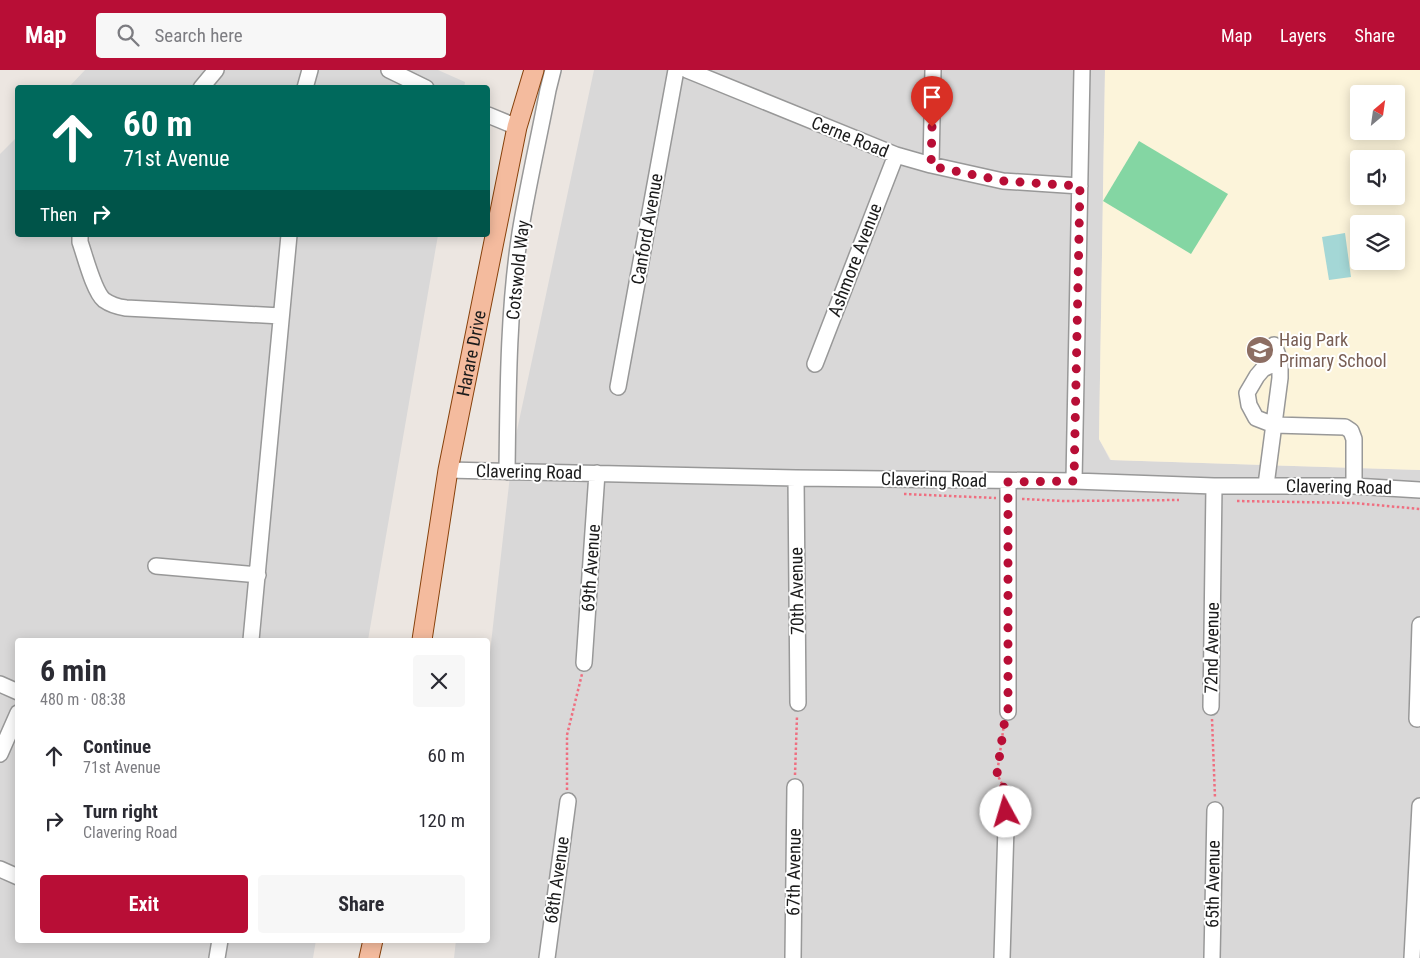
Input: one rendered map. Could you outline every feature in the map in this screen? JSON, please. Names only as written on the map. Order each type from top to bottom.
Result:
[{"type":"main road","name":"Harare Drive","points":[[422,638],[448,470],[517,127],[534,70]]},
{"type":"main road","points":[[369,958],[372,943]]},
{"type":"street","points":[[204,85],[216,70]]},
{"type":"street","points":[[306,85],[310,70]]},
{"type":"street","points":[[388,70],[420,85]]},
{"type":"street","name":"Cotswold Way","points":[[507,472],[509,368],[520,232],[553,70]]},
{"type":"street","name":"Canford Avenue","points":[[618,387],[676,70]]},
{"type":"street","points":[[931,166],[933,70]]},
{"type":"street","points":[[1074,481],[1082,70]]},
{"type":"street","name":"Cerne Road","points":[[691,71],[896,155],[931,166],[1003,181],[1080,186]]},
{"type":"street","points":[[490,116],[517,127]]},
{"type":"street","name":"Ashmore Avenue","points":[[815,364],[896,155]]},
{"type":"street","points":[[80,237],[80,242],[98,293],[104,300],[113,305],[126,308],[281,316]]},
{"type":"street","points":[[252,638],[289,237]]},
{"type":"street","points":[[1266,486],[1280,378],[1280,362],[1274,345]]},
{"type":"street","points":[[1280,362],[1263,369],[1256,376],[1248,393],[1249,405],[1256,418],[1274,425],[1345,428],[1351,432],[1354,439],[1354,486]]},
{"type":"street","name":"Clavering Road","points":[[448,470],[1008,482],[1074,481],[1214,486],[1354,486],[1420,490]]},
{"type":"street","name":"69th Avenue","points":[[584,663],[597,473]]},
{"type":"street","name":"70th Avenue","points":[[796,478],[798,703]]},
{"type":"street","points":[[1008,482],[1008,712]]},
{"type":"street","name":"72nd Avenue","points":[[1211,707],[1214,486]]},
{"type":"street","points":[[156,566],[258,575]]},
{"type":"street","points":[[1417,720],[1420,625]]},
{"type":"street","points":[[0,684],[15,691]]},
{"type":"street","points":[[0,754],[15,720]]},
{"type":"street","name":"67th Avenue","points":[[793,958],[795,787]]},
{"type":"street","points":[[1002,958],[1007,794]]},
{"type":"street","name":"68th Avenue","points":[[547,958],[568,801]]},
{"type":"street","points":[[1412,958],[1420,806]]},
{"type":"street","name":"65th Avenue","points":[[1212,958],[1215,810]]},
{"type":"street","points":[[0,869],[15,876]]},
{"type":"street","points":[[217,958],[220,943]]},
{"type":"path","points":[[568,801],[566,783],[567,735],[584,663]]},
{"type":"path","points":[[795,787],[798,703]]},
{"type":"path","name":"72nd Avenue","points":[[1211,707],[1214,737],[1215,810]]},
{"type":"path","points":[[1007,794],[997,774],[1004,725],[1008,712]]},
{"type":"shaded area","points":[[85,70],[438,70],[465,82],[464,85],[71,85]]},
{"type":"shaded area","points":[[594,70],[1105,70],[1099,439],[1110,460],[1420,470],[1420,958],[454,958],[456,943],[490,943],[490,652],[513,449]]},
{"type":"shaded area","name":"Haig Park Primary School","points":[[1105,70],[1420,70],[1420,470],[1111,460],[1099,439]]},
{"type":"shaded area","points":[[15,139],[15,237],[438,237],[368,638],[15,638],[15,943],[316,943],[313,958],[0,958],[0,154]]},
{"type":"green space","points":[[1139,141],[1228,194],[1191,254],[1103,201]]},
{"type":"water","points":[[1345,233],[1351,277],[1329,280],[1322,237]]},
{"type":"place","name":"Haig Park Primary School","points":[[1260,350]]},
{"type":"route","points":[[932,127],[931,166],[1003,181],[1080,186],[1074,481],[1008,482],[1008,712],[1004,725],[997,774],[1007,794],[1006,812]]}]
